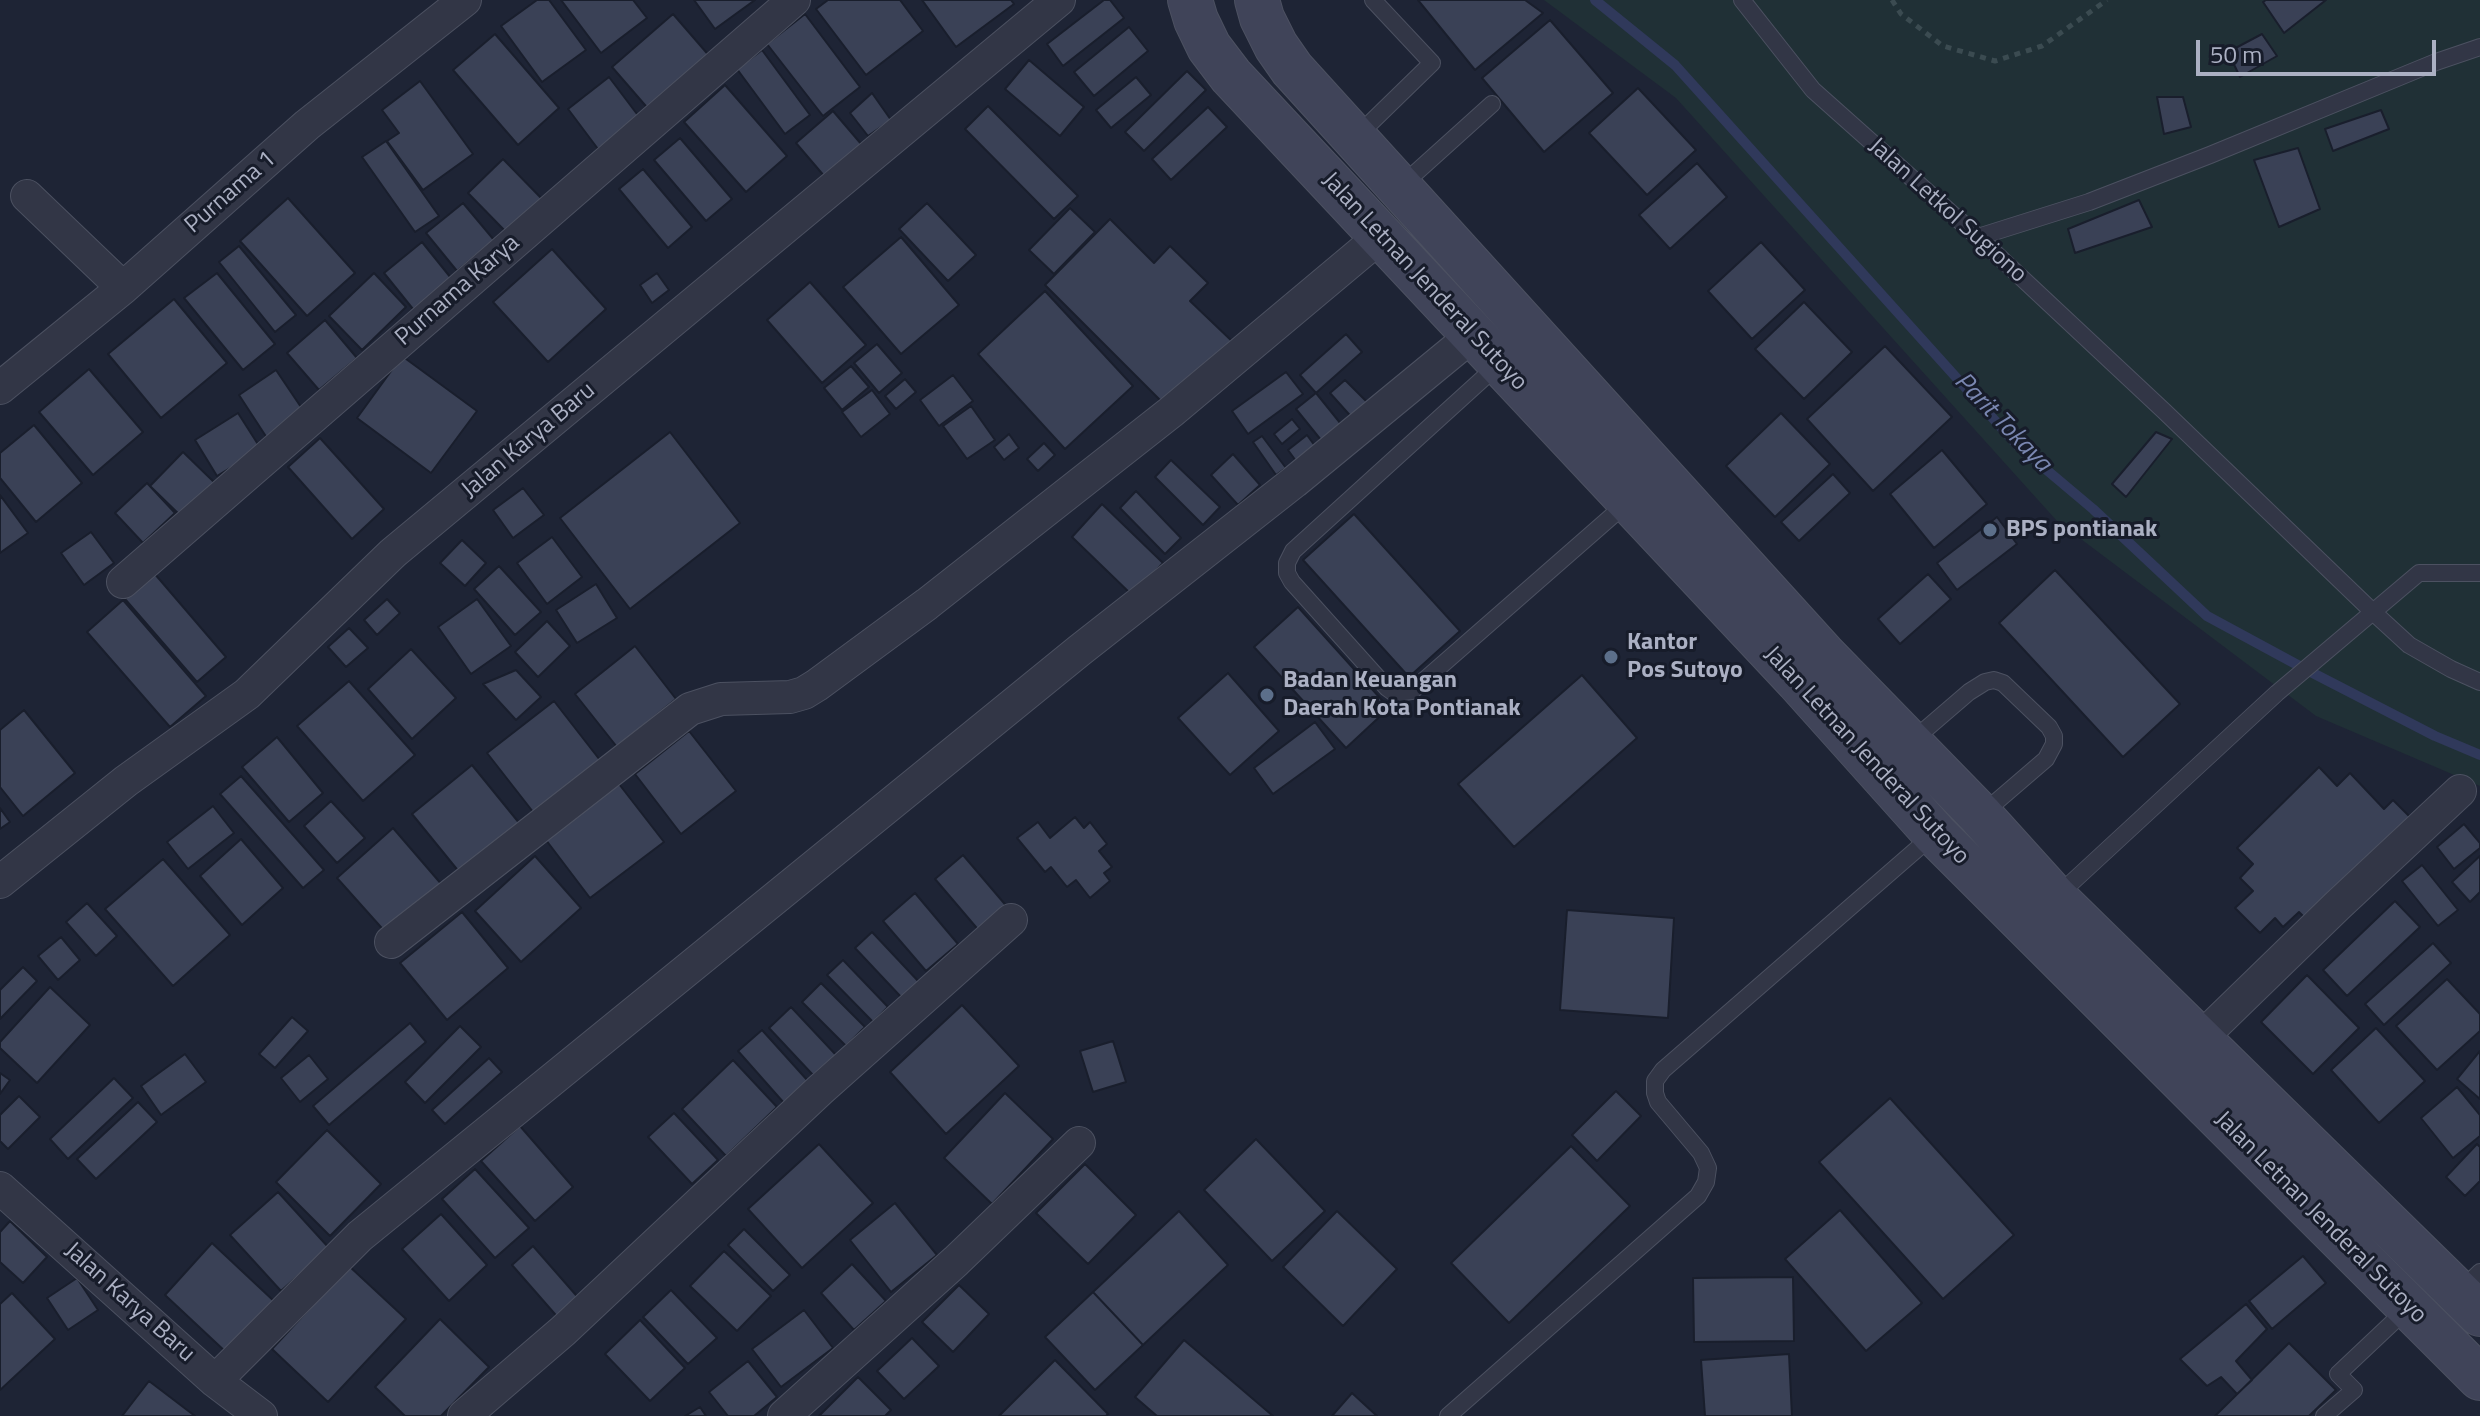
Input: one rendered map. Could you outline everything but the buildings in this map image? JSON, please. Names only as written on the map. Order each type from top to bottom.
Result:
[{"type":"street","name":"Purnama 1","points":[[0,388],[123,288],[307,125],[465,0]]},
{"type":"street","name":"Purnama Karya","points":[[123,582],[794,0]]},
{"type":"street","name":"Jalan Karya Baru","points":[[0,882],[126,781],[247,694],[393,553],[1059,0]]},
{"type":"street","name":"Jalan Letnan Jenderal Sutoyo","points":[[1190,0],[1209,47],[1231,76],[1630,501],[1810,667],[1910,743],[2055,898],[2199,1040],[2472,1293]]},
{"type":"street","name":"Jalan Letnan Jenderal Sutoyo","points":[[1257,0],[1262,18],[1284,57],[1400,187],[1810,667],[1935,834],[2480,1378]]},
{"type":"street","points":[[27,196],[123,288]]},
{"type":"street","points":[[391,942],[690,709],[721,699],[790,697],[817,685],[939,594],[1171,412],[1381,236]]},
{"type":"street","points":[[215,1381],[360,1236],[1080,650],[1294,482],[1487,348]]},
{"type":"street","points":[[2199,1040],[2460,791]]},
{"type":"street","points":[[464,1416],[563,1331],[820,1090],[1011,920]]},
{"type":"street","points":[[784,1416],[956,1261],[1079,1143]]},
{"type":"street","name":"Jalan Karya Baru","points":[[0,1188],[215,1381],[261,1416]]},
{"type":"lane","points":[[1354,138],[1432,63],[1373,0]]},
{"type":"lane","name":"Jalan Letkol Sugiono","points":[[1742,0],[1813,90],[1978,237],[2373,612],[2409,645],[2480,682]]},
{"type":"lane","points":[[1978,237],[2103,197],[2480,47]]},
{"type":"lane","points":[[1400,187],[1492,104]]},
{"type":"lane","points":[[1487,348],[1293,551],[1287,563],[1287,573],[1292,582],[1387,688],[1394,693],[1412,691],[1630,501]]},
{"type":"lane","points":[[2055,898],[2277,693],[2419,573],[2480,573]]},
{"type":"lane","points":[[1910,743],[1969,692],[1994,680],[2003,683],[2049,727],[2054,744],[2046,759],[1980,815]]},
{"type":"lane","points":[[1448,1416],[1698,1196],[1706,1182],[1708,1168],[1701,1153],[1658,1102],[1655,1081],[1663,1070],[1935,834]]},
{"type":"lane","points":[[2324,1416],[2354,1390],[2338,1374],[2409,1307]]},
{"type":"path","points":[[1892,0],[1901,14],[1943,46],[1995,61],[2042,46],[2107,0]]},
{"type":"shaded area","points":[[1544,0],[2480,0],[2480,786],[2316,716],[2057,521],[1676,98]]},
{"type":"waterway","name":"Parit Tokaya","points":[[1595,0],[1675,65],[2017,445],[2093,509],[2207,616],[2435,736],[2480,755]]},
{"type":"place","name":"BPS pontianak","points":[[1990,530]]},
{"type":"place","name":"Kantor Pos Sutoyo","points":[[1611,657]]},
{"type":"place","name":"Badan Keuangan Daerah Kota Pontianak","points":[[1267,695]]}]
